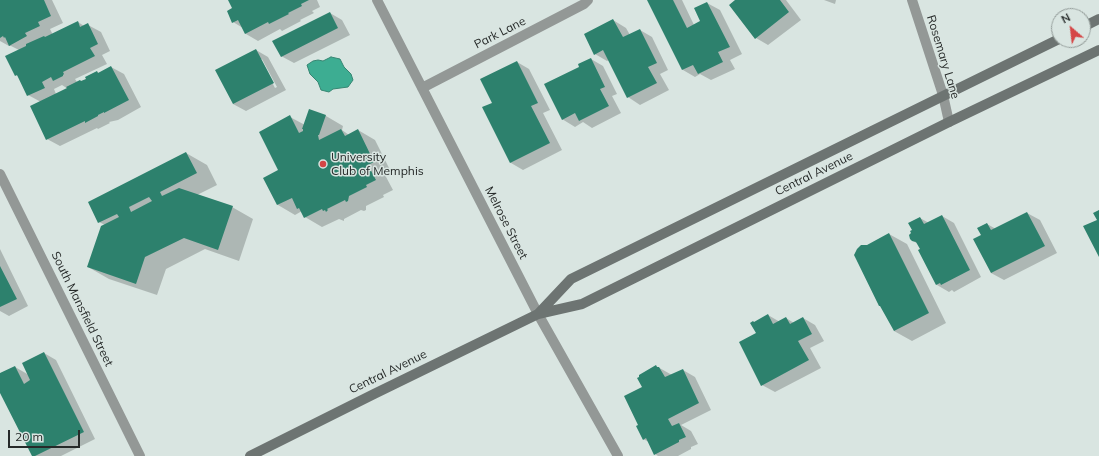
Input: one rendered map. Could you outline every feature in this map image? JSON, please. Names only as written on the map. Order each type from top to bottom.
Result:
[{"type":"main road","name":"Central Avenue","points":[[538,314],[571,279],[1051,43]]},
{"type":"main road","name":"Central Avenue","points":[[250,456],[538,314],[582,304],[949,122],[1099,50]]},
{"type":"street","name":"Melrose Street","points":[[377,0],[538,314],[618,456]]},
{"type":"street","name":"Park Lane","points":[[422,88],[584,4],[588,0]]},
{"type":"street","name":"Rosemary Lane","points":[[912,0],[943,95],[949,122]]},
{"type":"street","name":"South Mansfield Street","points":[[0,174],[140,456]]},
{"type":"shaded area","points":[[331,57],[340,59],[344,67],[351,74],[353,80],[348,87],[333,89],[329,92],[321,90],[318,82],[310,74],[307,65],[313,61],[323,61]]},
{"type":"building","points":[[0,0],[44,0],[51,16],[38,22],[40,26],[25,33],[27,36],[9,46],[5,37],[4,38],[3,36],[0,38]]},
{"type":"building","points":[[228,0],[309,0],[301,4],[302,6],[288,13],[289,14],[269,24],[268,22],[245,34],[238,20],[232,23],[227,11],[232,8]]},
{"type":"building","points":[[647,0],[673,0],[687,28],[700,21],[694,8],[707,2],[730,47],[718,52],[723,62],[698,74],[693,65],[682,70]]},
{"type":"building","points":[[735,0],[780,0],[789,12],[755,39],[729,5]]},
{"type":"building","points":[[330,12],[338,28],[281,57],[272,41]]},
{"type":"building","points":[[613,19],[623,37],[640,29],[657,63],[648,67],[657,83],[627,98],[603,50],[594,55],[584,34]]},
{"type":"building","points":[[78,21],[80,27],[88,23],[98,44],[90,48],[95,56],[63,72],[63,76],[53,81],[51,77],[42,82],[45,88],[27,96],[17,75],[15,76],[5,56],[26,46],[26,44],[44,36],[45,37]]},
{"type":"building","points":[[256,49],[274,83],[233,104],[215,70]]},
{"type":"building","points":[[591,58],[605,87],[600,89],[609,106],[579,121],[575,113],[562,120],[544,84],[579,67],[578,64]]},
{"type":"building","points":[[517,61],[538,103],[531,106],[550,143],[510,163],[482,107],[492,103],[480,79]]},
{"type":"building","points":[[111,66],[129,100],[85,123],[85,121],[46,140],[30,106],[80,80],[86,79],[85,77],[97,71],[98,73]]},
{"type":"building","name":"University Club of Memphis","points":[[309,109],[326,115],[318,135],[319,140],[341,129],[345,136],[358,129],[374,162],[368,165],[376,180],[366,185],[367,187],[349,196],[348,201],[346,202],[345,200],[327,209],[328,210],[326,212],[322,209],[304,218],[299,208],[297,209],[292,198],[277,205],[263,178],[278,170],[259,132],[290,115],[299,133],[303,131],[302,129]]},
{"type":"building","points":[[186,152],[197,173],[160,192],[162,196],[179,188],[233,206],[218,250],[184,238],[145,257],[136,284],[87,267],[101,226],[119,217],[117,214],[98,223],[88,202]],"holes":[[[149,197],[152,201],[131,212],[129,207]]]},
{"type":"building","points":[[1099,210],[1099,257],[1083,226],[1097,220],[1093,213]]},
{"type":"building","points":[[1027,212],[1045,246],[991,273],[973,239],[981,235],[977,228],[987,223],[991,230]]},
{"type":"building","points":[[942,215],[970,270],[941,285],[940,283],[936,285],[918,250],[920,249],[916,242],[910,239],[909,235],[911,233],[910,231],[912,230],[908,223],[920,217],[924,224]]},
{"type":"building","points":[[889,233],[929,313],[894,331],[879,306],[854,255],[861,245],[867,245]]},
{"type":"building","points":[[0,266],[17,299],[0,307]]},
{"type":"building","points":[[768,314],[773,324],[786,317],[790,324],[803,317],[812,334],[798,341],[809,360],[761,386],[739,342],[756,333],[750,323]]},
{"type":"building","points":[[44,352],[84,432],[35,456],[32,456],[0,393],[0,373],[15,366],[24,384],[30,380],[22,363]]},
{"type":"building","points":[[656,365],[665,377],[683,369],[699,403],[668,419],[672,426],[679,423],[686,437],[654,455],[646,438],[643,440],[636,426],[638,425],[624,396],[642,387],[637,378],[639,375]]},
{"type":"place","name":"University Club of Memphis","points":[[323,164]]}]
